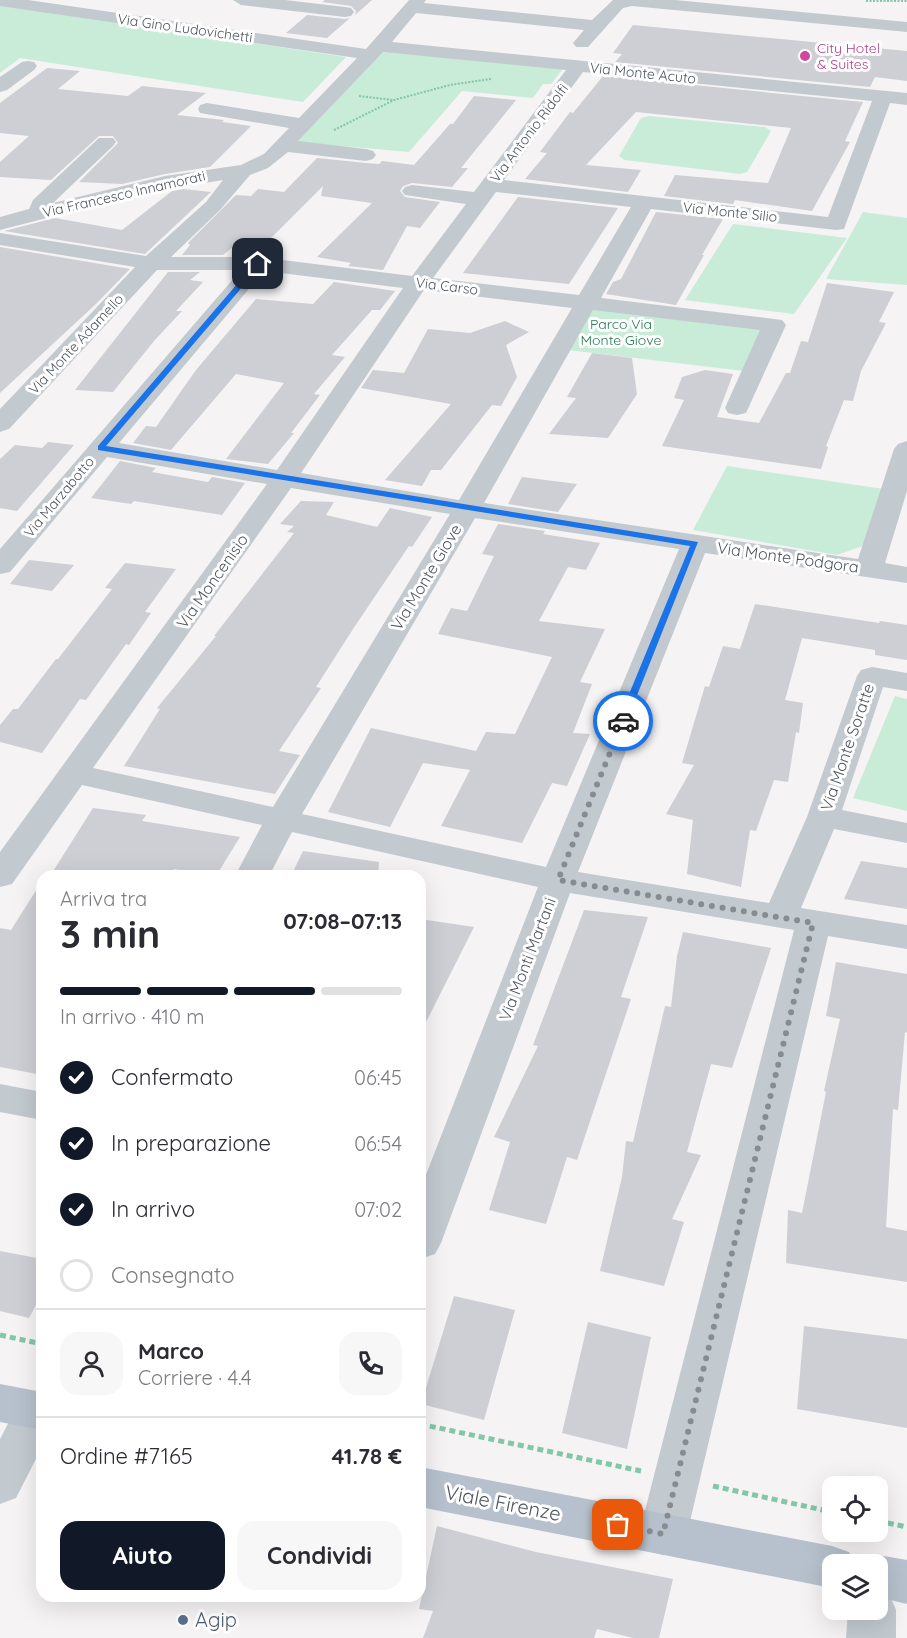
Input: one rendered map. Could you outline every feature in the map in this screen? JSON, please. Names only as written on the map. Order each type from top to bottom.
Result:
[{"type":"main road","name":"Viale Firenze","points":[[426,1487],[822,1565]]},
{"type":"main road","points":[[888,1578],[907,1582]]},
{"type":"street","points":[[96,15],[119,0]]},
{"type":"street","points":[[241,0],[345,12]]},
{"type":"street","points":[[486,0],[489,3],[559,7]]},
{"type":"street","name":"Via Gino Ludovichetti","points":[[0,1],[375,51]]},
{"type":"street","points":[[556,64],[565,54],[576,51],[617,4],[632,1],[788,8],[907,27]]},
{"type":"street","points":[[415,4],[596,26]]},
{"type":"street","name":"Via Francesco Innamorati","points":[[0,224],[160,183],[242,171],[266,162],[293,146],[303,124],[375,51],[415,4]]},
{"type":"street","name":"Via Monte Acuto","points":[[375,51],[556,64],[907,99]]},
{"type":"street","points":[[0,86],[28,66]]},
{"type":"street","name":"Via Antonio Ridolfi","points":[[418,283],[578,66]]},
{"type":"street","name":"Via Monte Silio","points":[[484,192],[644,203],[836,224],[882,96]]},
{"type":"street","points":[[207,109],[303,124]]},
{"type":"street","points":[[39,213],[40,204],[106,142]]},
{"type":"street","points":[[293,146],[366,155]]},
{"type":"street","name":"Via Monte Adamello","points":[[0,424],[151,263],[213,206],[242,171]]},
{"type":"street","name":"Via Antonio Ridolfi","points":[[412,191],[484,192]]},
{"type":"street","name":"Via Monte Giove","points":[[255,870],[282,819],[467,509],[644,203]]},
{"type":"street","name":"Via Carso","points":[[0,239],[151,263],[258,264],[774,325],[736,408]]},
{"type":"street","name":"Via Carso","points":[[0,245],[31,245]]},
{"type":"street","name":"Via Marzabotto","points":[[0,566],[258,264]]},
{"type":"street","name":"Via Moncenisio","points":[[5,862],[75,774],[284,479],[418,283]]},
{"type":"street","name":"Via Monte Podgora","points":[[101,448],[467,509],[907,575]]},
{"type":"street","points":[[869,569],[900,496],[907,450]]},
{"type":"street","name":"Via Monti Martani","points":[[426,1227],[558,880],[695,544]]},
{"type":"street","name":"Via Monte Soratte","points":[[663,1534],[796,920],[823,817],[872,676],[907,682]]},
{"type":"street","points":[[75,774],[558,880],[907,937]]},
{"type":"street","name":"Via Monte Soratte","points":[[823,817],[907,833]]},
{"type":"street","points":[[0,1098],[36,1105]]},
{"type":"street","points":[[0,1484],[27,1408]]},
{"type":"street","points":[[872,1620],[872,1638]]},
{"type":"path","points":[[293,146],[394,100],[450,85],[498,79]]},
{"type":"path","points":[[0,1335],[36,1343]]},
{"type":"path","points":[[426,1425],[822,1510]]},
{"type":"path","points":[[888,1523],[907,1527]]},
{"type":"green space","points":[[0,5],[346,57],[303,102],[20,58],[0,73]]},
{"type":"green space","points":[[381,52],[561,67],[562,70],[551,84],[543,84],[533,98],[462,91],[409,152],[297,142]]},
{"type":"green space","points":[[649,116],[765,127],[771,131],[747,172],[740,174],[625,160],[619,156],[641,118]]},
{"type":"green space","points":[[863,212],[907,218],[907,285],[826,279]]},
{"type":"green space","points":[[733,224],[847,238],[794,314],[685,300]]},
{"type":"green space","name":"Parco Via Monte Giove","points":[[586,303],[774,325],[752,372],[560,349]]},
{"type":"green space","points":[[727,466],[884,489],[865,545],[837,555],[693,530]]},
{"type":"green space","points":[[895,696],[907,699],[907,811],[853,798]]},
{"type":"building","points":[[325,0],[372,0],[355,15],[356,11],[351,6],[322,2]]},
{"type":"building","points":[[307,15],[350,18],[327,38],[286,33]]},
{"type":"building","points":[[633,25],[907,51],[907,81],[875,77],[870,87],[615,62],[622,54],[613,53]]},
{"type":"building","points":[[47,68],[80,71],[58,89],[128,96],[142,86],[206,93],[177,115],[224,120],[222,122],[251,126],[210,167],[122,184],[79,182],[118,143],[113,136],[99,136],[51,180],[0,177],[0,162],[29,136],[0,133],[0,103]]},
{"type":"building","points":[[603,76],[863,102],[845,141],[850,142],[812,211],[735,200],[733,204],[664,196],[675,175],[768,183],[791,128],[636,112],[586,165],[641,170],[628,192],[525,179],[547,153],[540,152],[570,112],[573,113]]},
{"type":"building","points":[[474,96],[516,100],[461,168],[468,168],[452,187],[412,183],[403,186],[400,191],[405,197],[440,202],[420,228],[407,226],[383,270],[348,266],[351,263],[317,257],[372,203],[321,196],[323,186],[266,243],[240,241],[223,255],[182,255],[190,245],[188,243],[236,195],[251,196],[258,189],[284,192],[317,158],[414,165],[450,124],[453,124]]},
{"type":"building","points":[[183,189],[211,192],[145,254],[4,231],[55,218],[122,230],[172,191]]},
{"type":"building","points":[[518,197],[618,208],[569,284],[463,273]]},
{"type":"building","points":[[656,212],[723,219],[676,305],[606,294],[613,282],[621,279]]},
{"type":"building","points":[[0,247],[130,269],[97,303],[0,393]]},
{"type":"building","points":[[168,272],[200,272],[190,280],[203,282],[176,311],[182,311],[154,341],[113,392],[75,390]]},
{"type":"building","points":[[334,282],[395,291],[380,310],[372,310],[332,355],[345,357],[314,394],[320,395],[291,433],[294,433],[268,464],[226,459],[284,383],[236,374],[171,450],[133,443],[146,426],[156,427],[196,370],[256,299],[313,304]]},
{"type":"building","points":[[827,283],[894,292],[879,322],[886,323],[861,371],[853,401],[844,400],[826,446],[828,447],[821,469],[662,446],[684,400],[674,398],[682,377],[705,370],[733,374],[717,417],[759,423],[786,373],[790,373],[801,341],[808,342]]},
{"type":"building","points":[[505,321],[529,332],[506,345],[517,377],[501,406],[492,405],[441,470],[431,470],[422,486],[385,480],[451,404],[361,388],[373,370],[404,373],[428,329],[470,333]]},
{"type":"building","points":[[592,353],[632,358],[637,394],[608,438],[549,434],[576,398],[567,397]]},
{"type":"building","points":[[48,442],[74,445],[17,511],[0,508],[0,459],[15,445],[42,448]]},
{"type":"building","points":[[120,461],[156,468],[152,472],[208,482],[212,477],[245,483],[222,515],[134,501],[131,504],[91,498]]},
{"type":"building","points":[[522,477],[577,484],[558,512],[508,504]]},
{"type":"building","points":[[301,501],[334,502],[326,515],[377,527],[390,508],[432,517],[412,547],[409,546],[355,626],[316,687],[321,688],[279,751],[300,755],[275,794],[124,766],[160,709],[157,708],[216,636],[214,636],[294,533],[287,532],[294,526],[280,524]]},
{"type":"building","points":[[498,524],[600,543],[586,570],[568,567],[539,621],[605,629],[580,682],[592,684],[573,733],[590,734],[567,786],[552,783],[522,843],[441,826],[470,770],[423,763],[390,827],[328,812],[371,728],[476,751],[486,732],[515,734],[552,657],[438,634],[451,608],[467,611],[494,556],[482,554]]},
{"type":"building","points":[[29,560],[74,565],[52,591],[10,584]]},
{"type":"building","points":[[125,563],[176,569],[145,612],[151,613],[129,645],[126,644],[86,700],[80,699],[42,753],[0,742],[0,725],[13,709],[18,709],[58,659],[112,589],[105,588]]},
{"type":"building","points":[[755,604],[879,623],[880,621],[907,625],[907,660],[875,655],[875,650],[802,638],[785,700],[803,703],[788,782],[774,780],[756,831],[750,830],[741,887],[687,874],[693,820],[666,814],[694,765],[682,763],[705,686],[709,687],[723,646],[740,649]]},
{"type":"building","points":[[93,808],[146,815],[142,821],[240,837],[220,870],[54,870]]},
{"type":"building","points":[[303,851],[379,862],[378,870],[294,870]]},
{"type":"building","points":[[861,861],[907,868],[907,909],[844,899]]},
{"type":"building","points":[[36,890],[36,1074],[0,1067],[0,928],[11,930]]},
{"type":"building","points":[[584,910],[648,917],[621,997],[631,999],[577,1160],[567,1157],[546,1224],[489,1210],[510,1142],[494,1137],[538,1046],[533,1045]]},
{"type":"building","points":[[426,920],[474,927],[426,1022]]},
{"type":"building","points":[[683,932],[771,948],[732,1068],[711,1064],[687,1152],[701,1155],[672,1219],[684,1222],[664,1286],[600,1271],[622,1177],[626,1141],[633,1142],[665,1006],[671,1007],[677,956]]},
{"type":"building","points":[[836,962],[907,974],[907,1033],[905,1032],[898,1110],[893,1109],[886,1227],[907,1231],[907,1282],[786,1263],[788,1210],[802,1213],[826,1092],[824,1091],[840,1019],[826,1016]]},
{"type":"building","points":[[0,1251],[36,1258],[36,1305],[29,1318],[0,1311]]},
{"type":"building","points":[[454,1296],[515,1310],[484,1420],[426,1405],[426,1388]]},
{"type":"building","points":[[588,1322],[651,1337],[627,1449],[562,1433]]},
{"type":"building","points":[[804,1326],[907,1339],[907,1428],[797,1409]]},
{"type":"building","points":[[437,1526],[536,1552],[673,1579],[659,1638],[633,1638],[597,1629],[594,1638],[423,1638],[433,1611],[419,1609],[421,1602],[426,1602],[426,1577]]},
{"type":"way so far","points":[[618,1525],[663,1534],[813,923],[558,880],[623,721]]},
{"type":"place","name":"City Hotel & Suites","points":[[805,56]]},
{"type":"place","name":"Agip","points":[[183,1620]]},
{"type":"route","points":[[258,264],[101,448],[330,487],[695,544],[623,721]]}]
